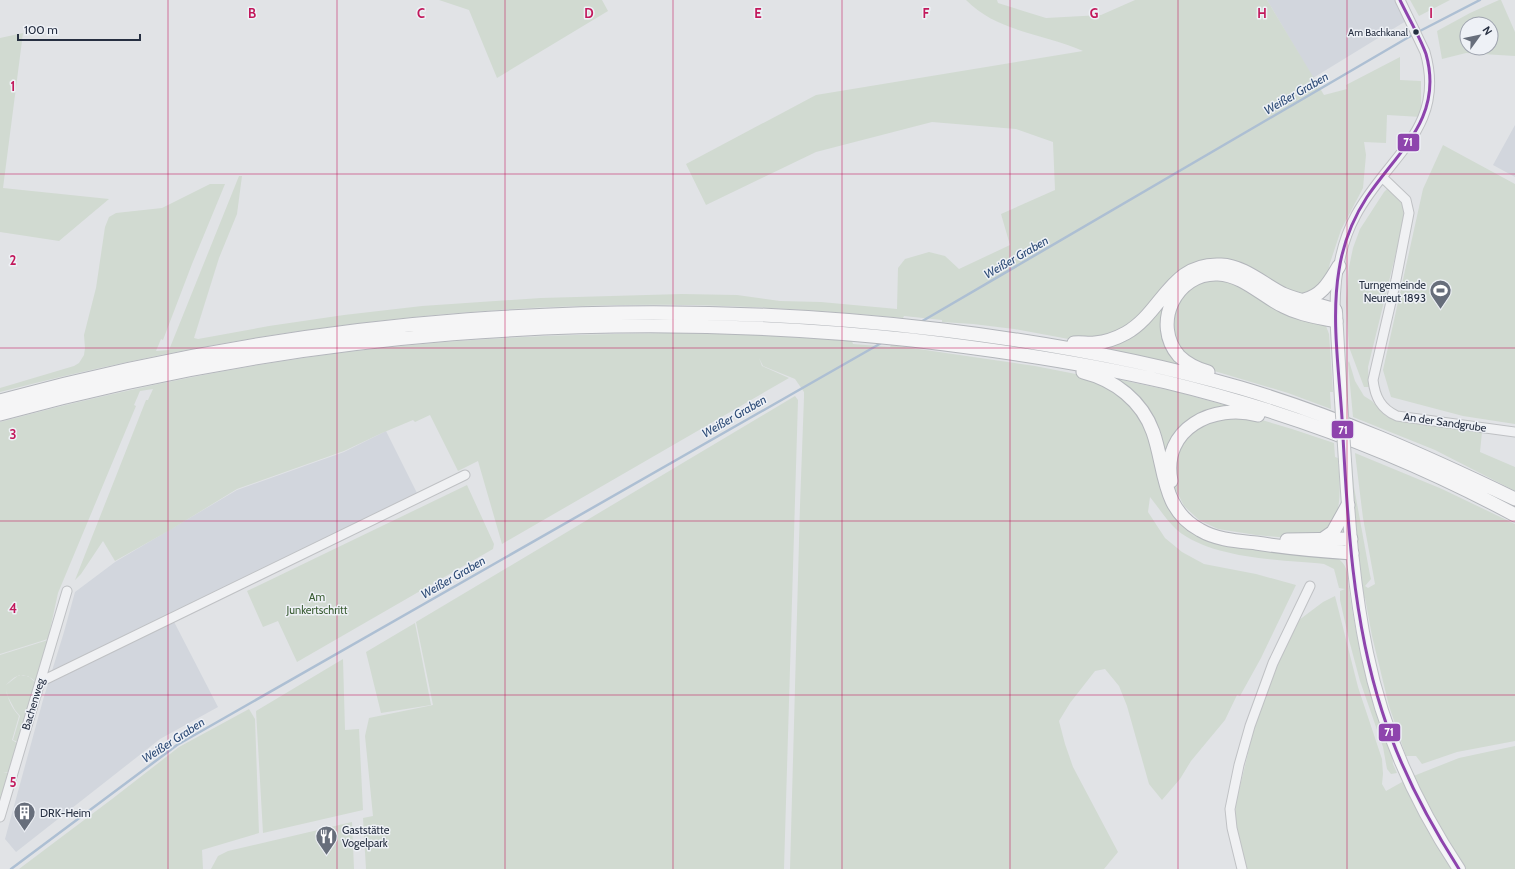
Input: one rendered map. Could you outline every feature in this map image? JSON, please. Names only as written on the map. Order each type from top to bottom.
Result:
[{"type":"highway","points":[[1052,346],[1108,341],[1123,335],[1142,321],[1176,280],[1189,271],[1207,265],[1222,265],[1238,269],[1276,291],[1304,300],[1336,315]]},
{"type":"highway","points":[[1304,300],[1323,291],[1339,266]]},
{"type":"highway","points":[[1242,388],[1228,379],[1193,366],[1180,357],[1172,344],[1167,330],[1170,306],[1175,295],[1189,282],[1208,274],[1233,276],[1247,283],[1273,301],[1291,310],[1302,314],[1336,315]]},
{"type":"highway","points":[[0,400],[86,378],[175,359],[318,335],[426,323],[528,315],[674,312],[812,318],[898,325],[986,335],[1121,358],[1242,388],[1302,408],[1391,442],[1515,499]]},
{"type":"highway","points":[[0,414],[84,392],[229,363],[330,347],[446,335],[562,327],[671,326],[753,328],[879,336],[1034,356],[1101,368],[1166,382],[1232,400],[1313,427],[1404,462],[1515,515]]},
{"type":"highway","points":[[1034,356],[1051,366],[1091,374],[1104,379],[1120,388],[1136,402],[1145,415],[1153,433],[1170,498],[1185,519],[1200,531],[1230,540],[1317,551],[1352,553]]},
{"type":"highway","points":[[1313,427],[1295,426],[1251,413],[1222,412],[1212,415],[1191,426],[1178,439],[1171,457],[1169,474],[1174,494],[1183,510],[1190,517],[1207,528],[1223,533],[1281,540],[1351,539]]},
{"type":"highway","points":[[1323,539],[1333,532],[1348,504]]},
{"type":"main road","points":[[1336,315],[1352,553],[1367,654],[1379,699],[1394,745],[1414,792],[1430,824],[1459,869]]},
{"type":"street","points":[[1336,315],[1336,282],[1339,266],[1343,248],[1356,216],[1368,196],[1411,140],[1421,124],[1426,109],[1429,88],[1428,67],[1425,52],[1400,0]]},
{"type":"street","name":"An der Sandgrube","points":[[1382,177],[1406,200],[1409,213],[1396,280],[1373,380],[1374,391],[1377,398],[1385,409],[1397,416],[1515,432]]},
{"type":"street","points":[[40,682],[465,475]]},
{"type":"street","points":[[1242,869],[1232,828],[1230,808],[1239,765],[1250,726],[1273,663],[1310,586]]},
{"type":"street","name":"Bachenweg","points":[[0,817],[67,591]]},
{"type":"shaded area","points":[[1267,0],[1395,0],[1406,21],[1313,78]]},
{"type":"shaded area","points":[[1515,125],[1515,177],[1493,165]]},
{"type":"shaded area","points":[[386,431],[418,495],[170,614],[218,707],[160,739],[16,852],[5,839],[43,700],[75,592],[115,562],[237,490],[344,452]]},
{"type":"green space","points":[[439,0],[602,0],[608,11],[497,78],[469,10]]},
{"type":"green space","points":[[966,0],[997,0],[998,3],[1046,18],[1101,15],[1135,0],[1267,0],[1324,95],[1347,89],[1346,85],[1400,57],[1400,80],[1421,81],[1421,117],[1387,115],[1386,143],[1364,142],[1366,155],[1363,188],[1341,230],[1330,263],[1326,281],[1304,297],[1231,263],[1145,313],[1113,336],[1074,340],[1014,329],[942,322],[942,320],[904,316],[903,318],[738,306],[596,305],[510,309],[424,316],[253,338],[84,371],[0,392],[0,388],[74,366],[79,363],[84,355],[84,335],[96,288],[105,227],[109,217],[116,213],[162,208],[210,184],[225,184],[163,340],[161,339],[156,351],[169,350],[239,176],[242,176],[237,214],[219,258],[194,338],[198,339],[269,326],[344,315],[422,306],[541,298],[682,294],[737,295],[780,301],[821,302],[897,309],[898,268],[905,259],[929,252],[945,256],[959,269],[1010,245],[1001,214],[1055,190],[1053,142],[1016,129],[932,122],[816,152],[706,205],[686,164],[816,95],[1083,51],[1007,26],[978,11]]},
{"type":"green space","points":[[1410,0],[1450,0],[1419,16]]},
{"type":"green space","points":[[1501,0],[1515,32],[1515,56],[1499,55],[1499,16],[1464,16]]},
{"type":"green space","points":[[1459,19],[1459,55],[1442,59],[1437,31]]},
{"type":"green space","points":[[23,33],[3,188],[109,199],[59,241],[0,232],[0,38]]},
{"type":"green space","name":"Turngemeinde Neureut 1893","points":[[1443,145],[1515,184],[1515,424],[1463,416],[1391,397],[1383,370],[1423,189]]},
{"type":"green space","points":[[1388,188],[1402,202],[1406,212],[1368,367],[1369,387],[1364,387],[1349,347],[1346,302],[1349,267],[1353,248],[1360,229]]},
{"type":"green space","points":[[1222,271],[1167,300],[1178,364],[1104,348],[1163,300]]},
{"type":"green space","points":[[1223,278],[1323,323],[1326,326],[1329,334],[1333,392],[1330,392],[1331,409],[1288,393],[1201,367],[1175,345],[1171,311],[1192,284]]},
{"type":"green space","points":[[677,333],[758,335],[852,341],[853,344],[890,347],[891,345],[1035,366],[1091,377],[1133,404],[1153,443],[1190,528],[1333,556],[1342,562],[1345,566],[1347,574],[1352,610],[1361,652],[1378,713],[1392,753],[1393,764],[1397,773],[1391,774],[1387,769],[1383,747],[1360,681],[1349,640],[1340,600],[1340,591],[1345,589],[1339,588],[1334,569],[1324,564],[1268,559],[1209,547],[1192,540],[1177,530],[1166,519],[1150,497],[1148,512],[1165,538],[1182,552],[1204,564],[1256,574],[1296,585],[1261,658],[1240,696],[1237,695],[1225,720],[1191,761],[1180,779],[1162,800],[1149,784],[1127,706],[1119,686],[1105,669],[1095,671],[1070,703],[1059,721],[1065,744],[1073,767],[1118,852],[1104,869],[790,869],[804,392],[795,379],[763,366],[759,358],[762,366],[789,378],[502,544],[478,461],[458,471],[430,415],[415,422],[413,420],[344,451],[237,489],[170,530],[115,561],[103,541],[81,574],[75,580],[146,400],[148,400],[153,389],[140,391],[134,405],[136,406],[58,593],[48,639],[0,654],[0,422],[186,378],[327,355],[412,345],[488,339],[563,335]]},
{"type":"green space","points":[[1349,361],[1355,381],[1364,396],[1372,401],[1386,416],[1397,420],[1482,432],[1480,452],[1515,467],[1515,491],[1435,450],[1353,417]]},
{"type":"green space","points":[[1112,378],[1177,392],[1228,406],[1204,414],[1167,457]]},
{"type":"green space","points":[[795,396],[798,400],[784,869],[366,869],[363,818],[373,816],[365,736],[369,718],[433,705],[416,622]]},
{"type":"green space","points":[[1252,417],[1334,443],[1335,457],[1338,458],[1340,487],[1339,502],[1335,518],[1327,533],[1288,538],[1218,529],[1199,520],[1184,506],[1175,488],[1173,477],[1183,439],[1212,418]]},
{"type":"green space","points":[[1355,453],[1442,489],[1515,524],[1515,741],[1457,752],[1422,764],[1416,756],[1406,756],[1389,706],[1372,636],[1365,598],[1363,598],[1351,464],[1371,579],[1365,586],[1368,588],[1375,584],[1363,518]]},
{"type":"green space","name":"Am Junkertschritt","points":[[467,485],[494,544],[493,549],[297,662],[278,621],[263,627],[247,591]]},
{"type":"green space","points":[[1335,596],[1358,687],[1382,759],[1382,784],[1386,791],[1411,777],[1459,758],[1515,746],[1515,869],[1245,869],[1235,820],[1236,803],[1254,728],[1277,664],[1295,623],[1323,602]]},
{"type":"green space","points":[[415,623],[431,705],[381,713],[366,652]]},
{"type":"green space","points":[[48,640],[36,682],[30,678],[36,683],[18,742],[13,740],[20,716],[8,697],[19,716],[12,740],[17,743],[9,772],[3,773],[8,773],[0,813],[0,655]]},
{"type":"green space","points":[[343,659],[345,730],[359,729],[363,810],[263,833],[256,711]]},
{"type":"green space","points":[[249,709],[255,719],[259,833],[202,850],[203,869],[19,869],[179,747]]},
{"type":"green space","points":[[352,822],[354,869],[211,869],[218,856],[228,851]]},
{"type":"waterway","name":"Weißer Graben","points":[[1418,32],[1480,0]]},
{"type":"waterway","name":"Weißer Graben","points":[[919,323],[1414,34]]},
{"type":"waterway","name":"Weißer Graben","points":[[11,869],[177,745],[883,342]]},
{"type":"transit line","name":"71","points":[[1400,0],[1426,54],[1430,77],[1429,97],[1415,132],[1379,180],[1357,214],[1349,232],[1341,260],[1337,288],[1336,325],[1346,492],[1357,603],[1372,676],[1382,711],[1397,753],[1415,793],[1459,869]]},
{"type":"place","name":"Am Bachkanal","points":[[1416,32]]},
{"type":"place","name":"Turngemeinde Neureut 1893","points":[[1441,310]]},
{"type":"place","name":"DRK-Heim","points":[[25,832]]},
{"type":"place","name":"Gaststätte Vogelpark","points":[[327,856]]}]
